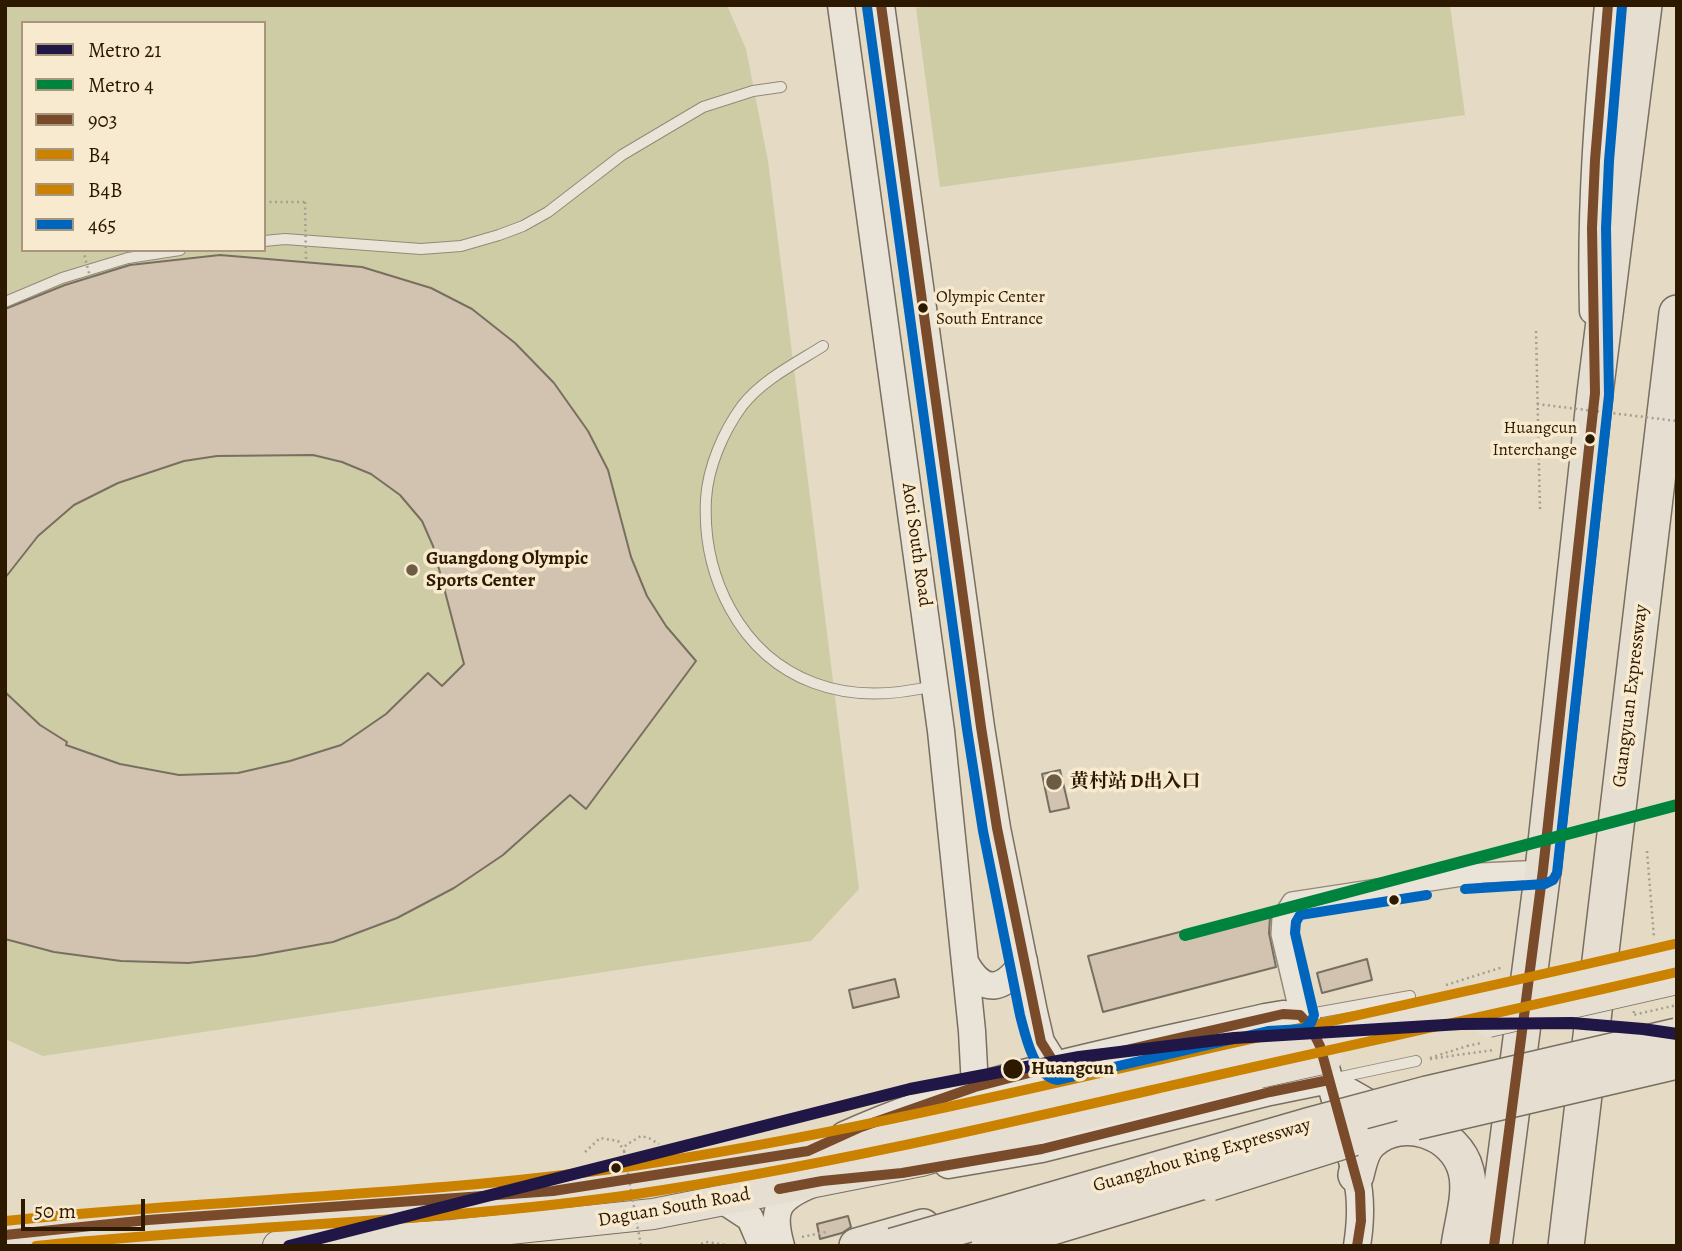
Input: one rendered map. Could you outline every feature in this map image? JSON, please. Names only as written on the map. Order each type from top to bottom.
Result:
[{"type":"highway","points":[[1494,1246],[1543,870],[1595,393],[1644,5]]},
{"type":"highway","name":"Guangyuan Expressway","points":[[1566,1246],[1677,313]]},
{"type":"highway","name":"Guangzhou Ring Expressway","points":[[893,1246],[1252,1141],[1427,1094],[1677,1036]]},
{"type":"highway","name":"Guangzhou Ring Expressway","points":[[989,1246],[1301,1151],[1677,1061]]},
{"type":"highway","points":[[1356,1175],[1359,1161],[1371,1141],[1403,1127]]},
{"type":"highway","points":[[1020,1246],[1282,1159],[1403,1127],[1433,1132],[1448,1143],[1462,1160],[1467,1172],[1459,1246]]},
{"type":"highway","points":[[841,1239],[899,1233],[1252,1141]]},
{"type":"main road","name":"Daguan South Road","points":[[278,1246],[528,1229],[653,1214],[921,1161],[1257,1063],[1666,949]]},
{"type":"main road","name":"Daguan South Road","points":[[5,1235],[148,1220],[553,1191],[808,1151],[1079,1093],[1257,1063],[1677,979]]},
{"type":"street","name":"Aoti South Road","points":[[841,5],[934,685],[965,962],[975,1087]]},
{"type":"street","name":"Aoti South Road","points":[[881,5],[981,727],[1041,1042],[1056,1066]]},
{"type":"street","points":[[1595,393],[1592,228],[1608,5]]},
{"type":"street","points":[[1357,1246],[1361,1221],[1360,1192],[1320,1046],[1310,1026],[1300,1015],[1281,934],[1282,918],[1292,902],[1482,873],[1543,870]]},
{"type":"street","points":[[965,962],[974,978],[985,986],[994,986],[1006,980],[1024,961]]},
{"type":"street","points":[[808,1151],[861,1127],[975,1087],[1265,1017],[1300,1015]]},
{"type":"street","points":[[781,1246],[777,1227],[782,1201],[789,1194],[822,1181],[902,1173],[1042,1149],[1270,1092],[1329,1080],[1403,1127]]},
{"type":"street","points":[[724,1201],[750,1218],[762,1246]]},
{"type":"lane","points":[[266,241],[285,239],[421,249],[461,246],[499,235],[548,212],[622,155],[703,107],[752,91],[781,88]]},
{"type":"lane","points":[[5,302],[62,278],[128,258],[167,252]]},
{"type":"lane","points":[[823,346],[776,375],[744,404],[726,433],[713,464],[706,498],[707,538],[714,573],[728,607],[746,635],[766,655],[813,683],[868,695],[899,693],[934,685]]},
{"type":"lane","points":[[1300,1015],[1410,996]]},
{"type":"lane","points":[[1329,1080],[1416,1062]]},
{"type":"path","points":[[266,202],[305,202],[306,262]]},
{"type":"path","points":[[84,252],[90,277]]},
{"type":"path","points":[[1536,331],[1540,510]]},
{"type":"path","points":[[1537,404],[1677,421]]},
{"type":"path","points":[[1647,851],[1666,949]]},
{"type":"path","points":[[1447,985],[1508,965]]},
{"type":"path","points":[[1634,1007],[1633,1015],[1677,1005]]},
{"type":"path","points":[[1416,1062],[1467,1046]]},
{"type":"path","points":[[1416,1062],[1498,1049]]},
{"type":"path","points":[[624,1151],[626,1145],[641,1136],[659,1144]]},
{"type":"path","points":[[585,1152],[600,1138],[618,1142],[624,1151],[641,1246]]},
{"type":"path","points":[[803,1246],[801,1237],[841,1239]]},
{"type":"path","points":[[696,1246],[706,1242],[734,1246]]},
{"type":"shaded area","name":"Guangdong Olympic Sports Center","points":[[5,5],[727,5],[746,49],[768,161],[859,889],[811,941],[43,1056],[5,1039]]},
{"type":"shaded area","points":[[930,5],[1450,5],[1465,115],[940,187],[916,8]]},
{"type":"building","points":[[220,255],[362,267],[431,288],[472,309],[515,343],[554,383],[588,431],[608,470],[631,557],[647,596],[666,626],[696,661],[586,809],[570,795],[503,855],[454,888],[397,918],[333,942],[255,956],[188,963],[121,961],[54,952],[5,939],[5,692],[40,725],[67,742],[66,745],[120,764],[179,775],[238,773],[341,745],[386,714],[428,673],[442,686],[464,664],[433,546],[422,521],[400,495],[371,474],[342,462],[313,455],[217,456],[184,461],[118,483],[74,505],[38,536],[5,578],[5,309],[65,285],[130,265]]},
{"type":"building","points":[[1060,770],[1069,808],[1050,812],[1042,774]]},
{"type":"building","name":"Huangcun","points":[[1275,907],[1270,917],[1269,933],[1276,967],[1103,1012],[1088,956]]},
{"type":"building","points":[[1367,959],[1372,980],[1322,993],[1317,973]]},
{"type":"building","points":[[895,979],[899,997],[853,1008],[849,990]]},
{"type":"building","points":[[848,1216],[851,1227],[842,1233],[820,1239],[817,1224]]},
{"type":"metro line","name":"4","points":[[1185,935],[1677,805]]},
{"type":"metro line","name":"21","points":[[289,1246],[910,1089],[1079,1057],[1234,1038],[1461,1024],[1572,1023],[1677,1034]]},
{"type":"transit line","name":"903","points":[[881,5],[997,828],[1041,1042],[1056,1066]]},
{"type":"transit line","name":"903","points":[[1494,1246],[1543,870],[1595,393],[1592,228],[1608,5]]},
{"type":"transit line","name":"465","points":[[1465,889],[1545,884],[1553,880],[1557,873],[1609,395],[1606,228],[1622,6]]},
{"type":"transit line","name":"465","points":[[867,7],[983,831],[1020,1015],[1037,1064],[1043,1072],[1058,1080],[1268,1031],[1303,1029],[1311,1023],[1314,1015],[1295,933],[1300,915],[1427,895]]},
{"type":"transit line","name":"B4B","points":[[5,1221],[477,1184],[633,1166],[701,1155],[972,1102],[1674,944]]},
{"type":"transit line","name":"B4","points":[[36,1246],[562,1204],[705,1183],[976,1130],[1677,972]]},
{"type":"transit line","name":"903","points":[[5,1235],[148,1220],[553,1191],[808,1151],[861,1127],[975,1087],[1283,1014],[1300,1015],[1310,1026],[1320,1046],[1360,1192],[1361,1221],[1357,1246]]},
{"type":"transit line","name":"903","points":[[779,1189],[822,1181],[902,1173],[1042,1149],[1270,1092],[1329,1080]]},
{"type":"place","name":"Olympic Center South Entrance","points":[[923,308]]},
{"type":"place","name":"Huangcun Interchange","points":[[1590,439]]},
{"type":"place","name":"Guangdong Olympic Sports Center","points":[[412,570]]},
{"type":"place","name":"黄村站 D出入口","points":[[1054,782]]},
{"type":"place","name":"Huangcun","points":[[1013,1069]]}]
